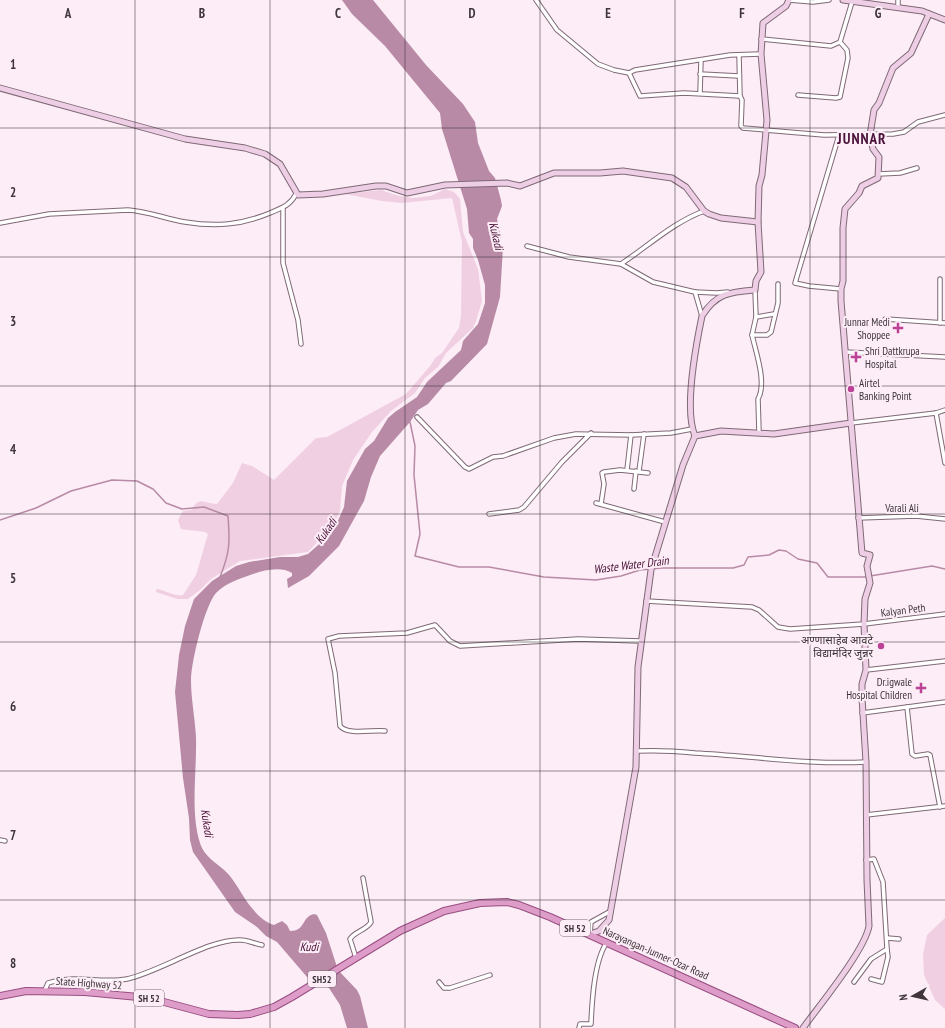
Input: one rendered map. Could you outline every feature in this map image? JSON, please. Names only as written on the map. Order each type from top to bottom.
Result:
[{"type":"main road","name":"Narayangan-Junner-Ozar Road","points":[[354,960],[419,921],[444,911],[480,903],[507,902],[519,905],[590,934],[796,1028]]},
{"type":"main road","name":"SH52","points":[[292,997],[354,960]]},
{"type":"main road","name":"State Highway 52","points":[[0,996],[26,991],[45,990],[85,992],[149,998],[209,1014],[238,1015],[250,1014],[274,1007],[292,997]]},
{"type":"street","points":[[536,0],[557,30],[598,64],[614,70],[630,73],[635,70],[701,60],[761,54]]},
{"type":"street","points":[[759,432],[758,399],[760,395],[761,370],[752,335],[756,317],[756,281],[761,272],[758,222],[759,186],[762,175],[767,120],[761,54],[763,23],[786,6],[789,0],[813,2],[829,0]]},
{"type":"street","points":[[843,0],[852,2],[878,3],[922,11],[945,20]]},
{"type":"street","points":[[898,0],[898,7]]},
{"type":"street","points":[[761,39],[831,46],[840,42],[852,2]]},
{"type":"street","points":[[803,1028],[860,948],[868,933],[866,762],[862,713],[862,684],[866,670],[864,624],[865,600],[870,583],[867,566],[871,557],[870,555],[862,553],[845,352],[841,289],[843,281],[842,248],[845,209],[859,193],[862,186],[876,180],[878,174],[878,157],[873,149],[870,135],[874,110],[879,103],[893,68],[910,53],[929,14]]},
{"type":"street","points":[[798,96],[840,97],[848,58],[847,50],[840,42]]},
{"type":"street","points":[[739,55],[740,96],[742,100],[741,126],[743,128],[839,135],[870,135],[904,132],[918,122],[944,116],[945,110]]},
{"type":"street","points":[[700,93],[701,60]]},
{"type":"street","points":[[630,73],[640,96],[700,93],[740,96]]},
{"type":"street","points":[[700,74],[739,76]]},
{"type":"street","points":[[0,88],[184,139],[245,148],[265,154],[280,164],[292,183],[296,194],[292,202],[283,208],[251,221],[223,225],[185,222],[136,210],[49,214],[0,223]]},
{"type":"street","points":[[839,135],[795,283],[841,289]]},
{"type":"street","points":[[878,174],[900,173],[917,168]]},
{"type":"street","points":[[296,194],[323,194],[376,186],[386,186],[407,193],[445,185],[507,184],[514,186],[527,184],[554,174],[629,171],[672,178],[679,181],[693,195],[704,211],[721,218],[758,222]]},
{"type":"street","points":[[283,208],[283,263],[298,320],[301,344]]},
{"type":"street","points":[[621,264],[676,225],[691,216],[704,211]]},
{"type":"street","points":[[527,246],[569,257],[621,264],[653,282],[695,292],[717,294],[755,290]]},
{"type":"street","points":[[940,279],[940,323]]},
{"type":"street","points":[[752,335],[769,334],[778,304],[778,284]]},
{"type":"street","points":[[695,292],[702,316]]},
{"type":"street","points":[[696,436],[692,429],[691,390],[702,316],[708,306],[718,298],[731,292]]},
{"type":"street","points":[[756,317],[774,314]]},
{"type":"street","points":[[884,319],[945,323]]},
{"type":"street","points":[[845,352],[945,357]]},
{"type":"street","points":[[696,436],[722,431],[774,434],[936,413],[945,410]]},
{"type":"street","points":[[936,413],[945,463]]},
{"type":"street","points":[[417,417],[465,467],[469,469],[493,457],[503,456],[554,438],[576,434],[591,433],[631,435],[671,433],[692,429]]},
{"type":"street","points":[[489,514],[519,510],[524,507],[562,462],[591,433]]},
{"type":"street","points":[[634,489],[644,434]]},
{"type":"street","points":[[627,470],[631,435]]},
{"type":"street","points":[[611,912],[591,922],[590,934],[599,931],[609,920],[611,912],[632,797],[637,751],[638,667],[640,641],[651,569],[683,465],[696,436]]},
{"type":"street","points":[[601,504],[604,484],[602,473],[627,470],[648,473]]},
{"type":"street","points":[[596,503],[665,522]]},
{"type":"street","name":"Varali Ali","points":[[858,518],[916,516],[945,519]]},
{"type":"street","name":"Kalyan Peth","points":[[646,601],[752,607],[759,610],[782,629],[864,624],[945,614]]},
{"type":"street","points":[[385,731],[380,730],[362,732],[345,730],[340,726],[335,673],[328,639],[339,636],[407,633],[432,625],[438,627],[450,640],[460,646],[578,639],[640,641]]},
{"type":"street","points":[[866,670],[945,661]]},
{"type":"street","points":[[862,713],[945,702]]},
{"type":"street","points":[[866,815],[943,806],[930,755],[915,756],[911,751],[907,707]]},
{"type":"street","points":[[637,751],[666,750],[835,764],[866,762]]},
{"type":"street","points":[[0,840],[5,840]]},
{"type":"street","points":[[866,860],[874,858],[883,882],[888,957],[882,982],[871,979]]},
{"type":"street","points":[[354,960],[350,938],[366,928],[372,922],[363,878]]},
{"type":"street","points":[[887,938],[899,939]]},
{"type":"street","points":[[45,990],[48,983],[56,980],[75,978],[128,978],[225,941],[243,940],[262,945]]},
{"type":"street","points":[[579,1028],[580,1024],[591,1026],[592,1002],[600,955],[607,942]]},
{"type":"street","points":[[854,982],[871,959],[887,949]]},
{"type":"street","points":[[439,982],[444,988],[450,988],[490,975]]},
{"type":"shaded area","points":[[445,189],[454,192],[460,199],[463,232],[478,269],[482,301],[476,321],[473,328],[446,353],[438,367],[425,378],[415,393],[391,411],[372,432],[353,460],[342,486],[340,511],[333,525],[308,552],[240,561],[211,579],[188,599],[177,599],[156,592],[156,589],[176,595],[183,595],[196,575],[208,534],[205,532],[181,529],[178,520],[183,511],[191,510],[194,505],[202,501],[217,504],[233,483],[242,463],[252,466],[274,480],[316,438],[327,437],[406,394],[436,357],[442,353],[459,328],[461,315],[462,242],[452,198],[402,203],[345,194],[381,190],[399,196],[413,198],[431,196]]},
{"type":"shaded area","points":[[945,918],[945,1009],[935,1000],[924,975],[923,955],[927,935]]},
{"type":"water","points":[[342,0],[373,0],[426,65],[463,104],[475,122],[478,143],[489,171],[495,178],[502,206],[497,219],[501,239],[495,241],[496,247],[503,247],[500,297],[487,344],[451,381],[446,383],[428,404],[418,410],[410,422],[380,456],[371,477],[364,501],[339,546],[309,576],[288,588],[287,579],[292,576],[292,573],[272,569],[234,581],[216,593],[207,609],[199,634],[192,672],[191,687],[196,737],[195,818],[202,849],[230,876],[249,904],[266,921],[274,925],[282,921],[287,925],[290,931],[299,929],[307,918],[314,914],[317,915],[326,933],[338,970],[357,990],[360,996],[368,1028],[347,1028],[340,1005],[329,988],[307,977],[277,942],[266,936],[257,927],[235,912],[193,852],[190,840],[189,818],[183,778],[175,692],[179,655],[185,626],[194,599],[212,581],[236,566],[249,562],[280,557],[298,557],[308,554],[326,538],[337,523],[344,507],[347,481],[365,449],[374,441],[388,418],[417,397],[427,382],[461,350],[463,341],[478,324],[485,303],[485,285],[473,248],[473,239],[469,233],[467,209],[442,129],[440,113],[385,46],[352,14]]},
{"type":"waterway","name":"Waste Water Drain","points":[[410,422],[415,446],[414,475],[420,534],[415,556],[459,567],[489,567],[544,577],[596,580],[621,576],[640,570],[662,568],[733,568],[744,565],[748,557],[769,555],[779,550],[786,551],[798,559],[817,563],[828,577],[866,577]]},
{"type":"waterway","points":[[0,520],[36,508],[71,491],[112,480],[137,481],[153,489],[166,503],[182,509],[204,507],[228,516],[228,547],[226,561],[220,577]]},
{"type":"waterway","name":"Waste Water Drain","points":[[870,576],[932,566],[945,569]]},
{"type":"place","name":"Junnar Medi Shoppee","points":[[898,328]]},
{"type":"place","name":"Shri Dattkrupa Hospital","points":[[856,357]]},
{"type":"place","name":"Airtel Banking Point","points":[[851,389]]},
{"type":"place","name":"अण्णासाहेब आवटे विद्यामंदिर जुन्नर","points":[[881,646]]},
{"type":"place","name":"Dr.igwale Hospital Children","points":[[921,688]]},
{"type":"district","name":"JUNNAR","points":[[862,139]]},
{"type":"water label","name":"Kukadi","points":[[496,236]]},
{"type":"water label","name":"Kukadi","points":[[326,531]]},
{"type":"water label","name":"Kukadi","points":[[207,823]]},
{"type":"water label","name":"Kudi","points":[[309,947]]}]
